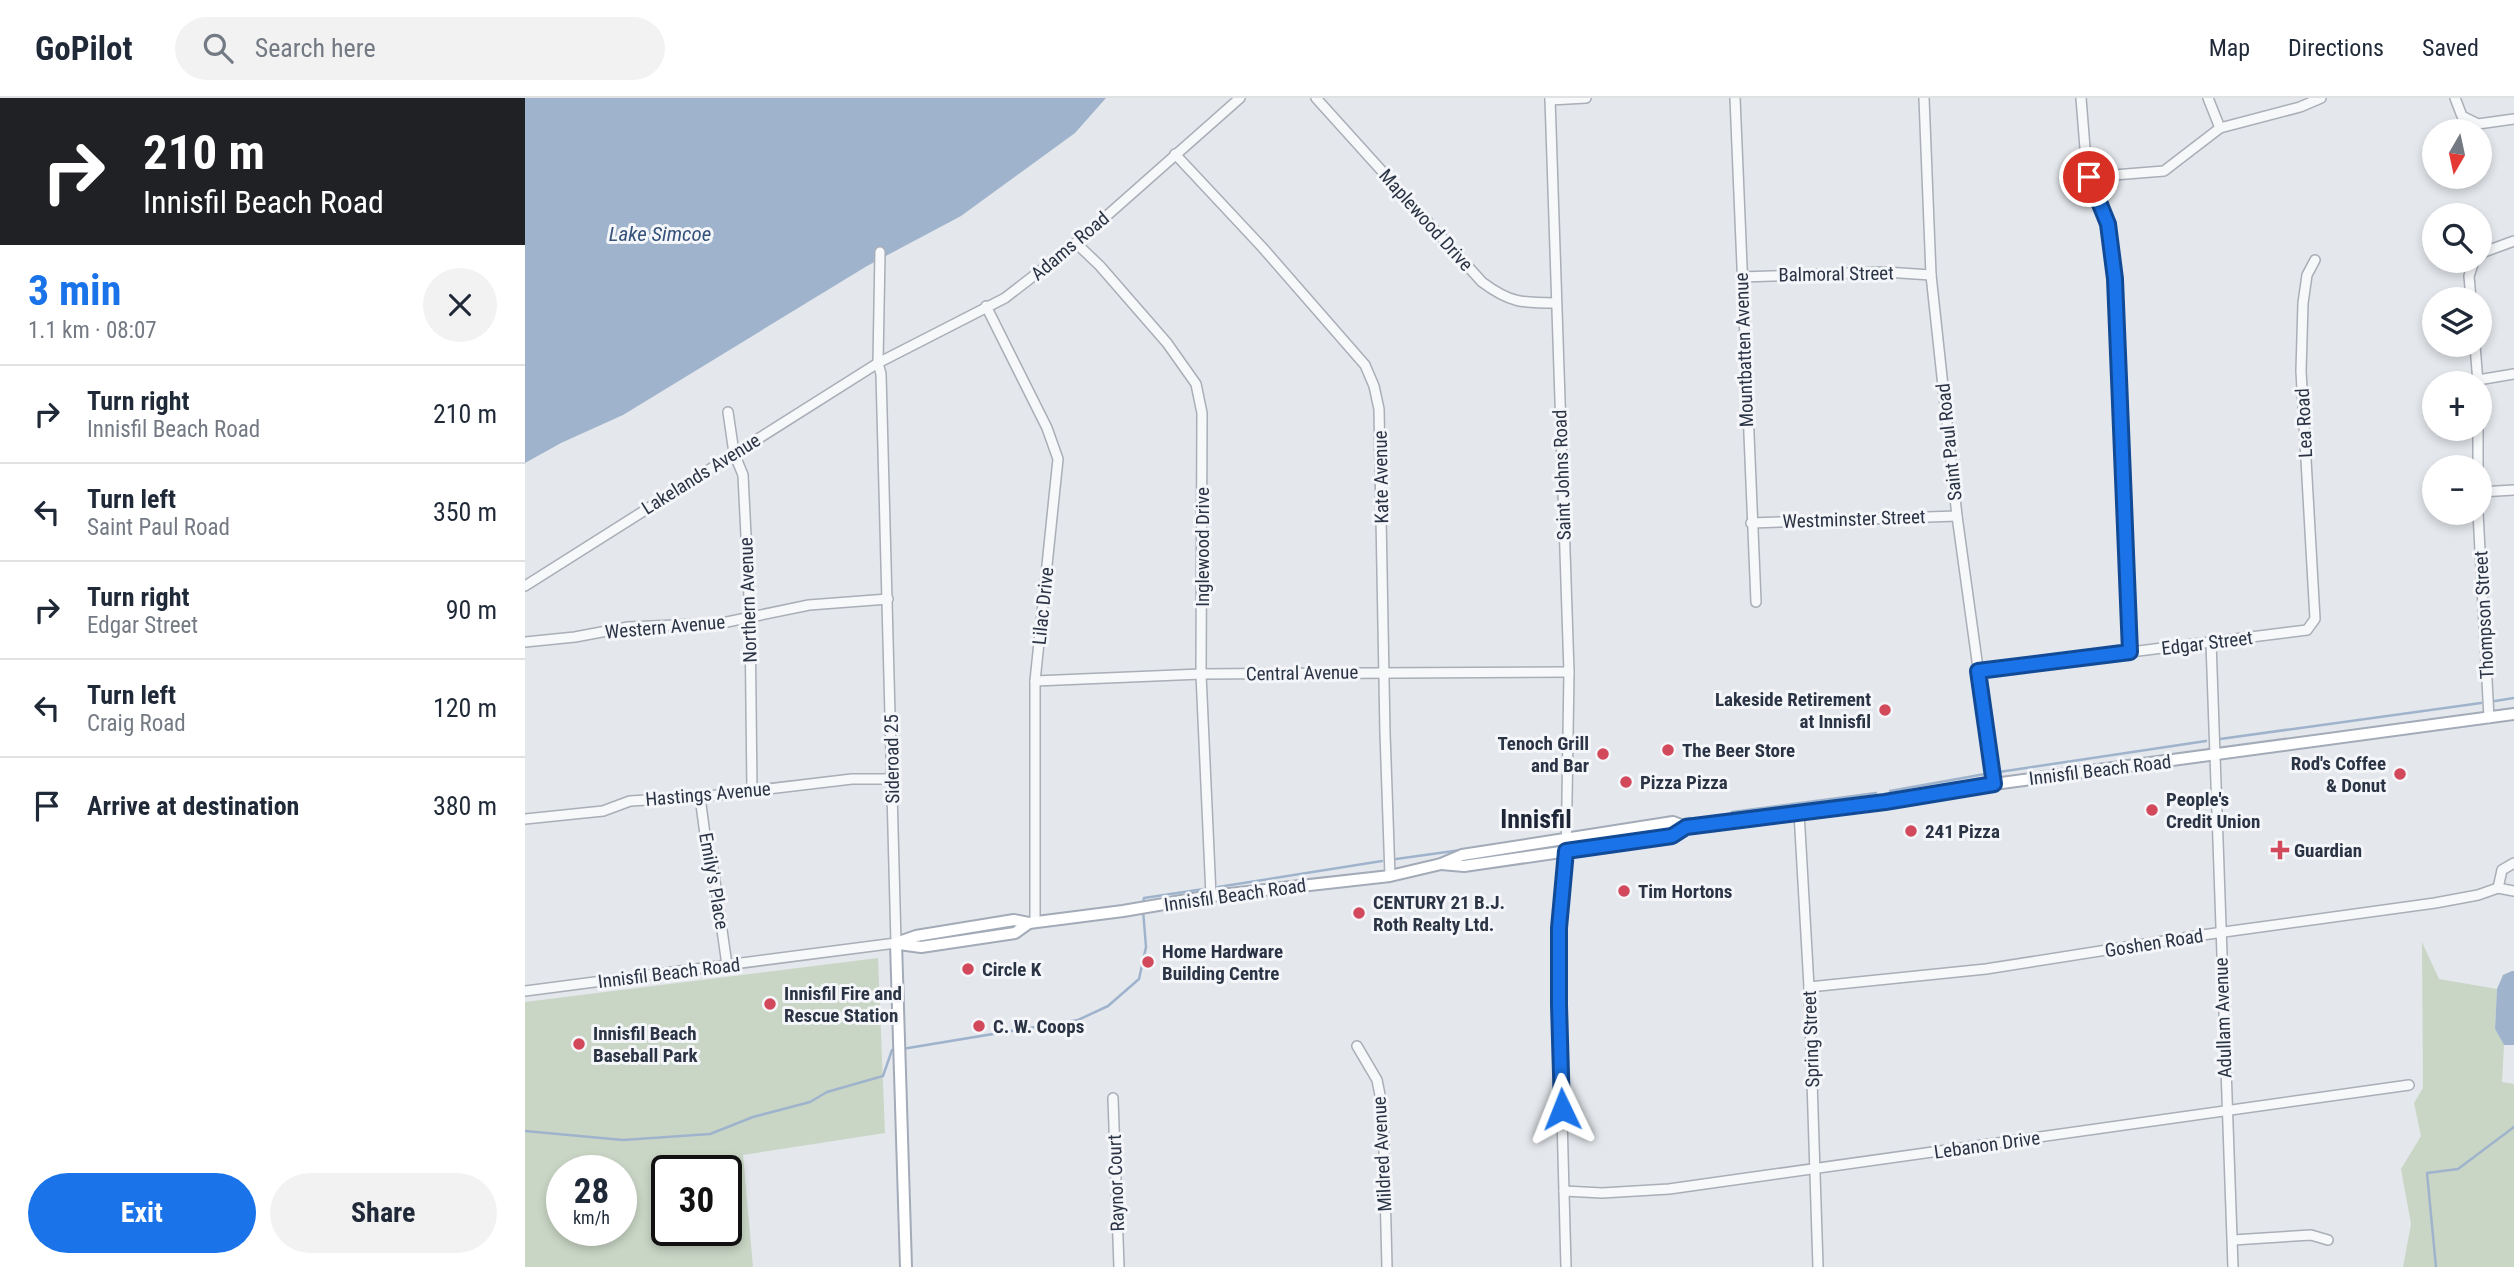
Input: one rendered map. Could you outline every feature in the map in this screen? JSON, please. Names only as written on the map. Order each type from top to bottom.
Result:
[{"type":"main road","name":"Innisfil Beach Road","points":[[1441,864],[1464,866],[1672,836],[1686,827],[1885,802],[1994,784],[2514,714]]},
{"type":"main road","name":"Innisfil Beach Road","points":[[896,943],[929,946],[1015,933],[1032,923],[1211,896],[1390,876],[1441,864],[1462,855],[1673,822],[1686,827]]},
{"type":"main road","name":"Sideroad 25","points":[[896,943],[906,1267]]},
{"type":"street","name":"Adams Road","points":[[878,363],[1005,298],[1076,243],[1240,98]]},
{"type":"street","name":"Maplewood Drive","points":[[1316,98],[1482,282],[1502,297],[1526,303],[1556,303]]},
{"type":"street","points":[[1550,99],[1586,98]]},
{"type":"street","name":"Mountbatten Avenue","points":[[1735,98],[1756,602]]},
{"type":"street","name":"Saint Paul Road","points":[[1924,98],[1930,275],[1957,516],[1994,784]]},
{"type":"street","points":[[2081,98],[2089,177],[2108,224],[2115,279],[2130,652]]},
{"type":"street","points":[[2208,98],[2221,128]]},
{"type":"street","points":[[2089,177],[2164,171],[2221,128],[2300,107],[2321,98]]},
{"type":"street","points":[[2455,98],[2462,116],[2478,124],[2514,119]]},
{"type":"street","name":"Saint Johns Road","points":[[1550,99],[1569,672],[1567,839],[1559,928],[1566,1267]]},
{"type":"street","name":"Kate Avenue","points":[[1175,154],[1262,247],[1365,365],[1374,386],[1379,409],[1390,876]]},
{"type":"street","points":[[2492,249],[2514,241]]},
{"type":"street","name":"Inglewood Drive","points":[[1076,243],[1100,266],[1167,343],[1196,384],[1202,413],[1202,674],[1211,896]]},
{"type":"street","name":"Sideroad 25","points":[[880,252],[878,363],[881,374],[888,599],[896,943]]},
{"type":"street","name":"Lea Road","points":[[2312,587],[2301,371],[2303,303],[2307,275],[2315,260]]},
{"type":"street","name":"Balmoral Street","points":[[1741,277],[1885,272],[1930,275]]},
{"type":"street","name":"Lilac Drive","points":[[986,306],[1047,428],[1058,459],[1035,681],[1032,923]]},
{"type":"street","name":"Lakelands Avenue","points":[[525,586],[878,363]]},
{"type":"street","points":[[2492,379],[2514,374]]},
{"type":"street","name":"Northern Avenue","points":[[728,412],[734,453],[743,475],[750,617],[752,791]]},
{"type":"street","points":[[2492,491],[2514,490]]},
{"type":"street","name":"Westminster Street","points":[[1751,523],[1957,516]]},
{"type":"street","name":"Thompson Street","points":[[2479,525],[2489,718]]},
{"type":"street","name":"Edgar Street","points":[[1978,671],[2307,630],[2315,619],[2312,587]]},
{"type":"street","name":"Western Avenue","points":[[525,642],[575,637],[628,627],[722,623],[809,606],[888,599]]},
{"type":"street","name":"Adullam Avenue","points":[[2211,642],[2233,1267]]},
{"type":"street","name":"Central Avenue","points":[[1035,681],[1202,674],[1569,672]]},
{"type":"street","name":"Hastings Avenue","points":[[525,819],[603,811],[630,801],[700,797],[852,779],[892,779]]},
{"type":"street","name":"Emily's Place","points":[[700,797],[727,965]]},
{"type":"street","name":"Spring Street","points":[[1799,812],[1809,986],[1818,1267]]},
{"type":"street","points":[[2498,888],[2502,870],[2514,863]]},
{"type":"street","name":"Goshen Road","points":[[1809,986],[1986,969],[2435,903],[2478,895],[2498,888],[2514,891]]},
{"type":"street","name":"Innisfil Beach Road","points":[[525,991],[896,943]]},
{"type":"street","name":"Mildred Avenue","points":[[1357,1046],[1377,1080],[1383,1110],[1387,1267]]},
{"type":"street","name":"Lebanon Drive","points":[[1564,1191],[1602,1193],[1669,1189],[2409,1086]]},
{"type":"street","name":"Raynor Court","points":[[1113,1098],[1119,1267]]},
{"type":"street","points":[[2233,1240],[2311,1235],[2328,1240]]},
{"type":"green space","points":[[2422,942],[2439,979],[2497,989],[2495,1029],[2504,1045],[2502,1082],[2514,1084],[2514,1267],[2403,1267],[2411,1224],[2401,1169],[2421,1136],[2414,1103],[2423,1088]]},
{"type":"green space","points":[[878,958],[885,1133],[743,1155],[753,1267],[525,1267],[525,1002]]},
{"type":"water","name":"Lake Simcoe","points":[[525,98],[1106,98],[1075,133],[961,216],[867,266],[623,415],[561,443],[525,463]]},
{"type":"water","points":[[2512,971],[2514,1045],[2504,1045],[2495,1029],[2497,989],[2503,975]]},
{"type":"waterway","points":[[2495,701],[2514,698]]},
{"type":"waterway","points":[[2220,739],[2481,703]]},
{"type":"waterway","points":[[1999,772],[2206,741]]},
{"type":"waterway","points":[[1890,791],[1985,774]]},
{"type":"waterway","points":[[1732,812],[1876,793]]},
{"type":"waterway","points":[[1679,820],[1690,818]]},
{"type":"waterway","points":[[1396,859],[1461,850]]},
{"type":"waterway","points":[[1218,887],[1382,861]]},
{"type":"waterway","points":[[1143,904],[1144,898],[1204,889]]},
{"type":"waterway","points":[[902,1049],[1078,1020],[1108,1006],[1139,979],[1146,947],[1143,910]]},
{"type":"waterway","points":[[525,1131],[623,1140],[710,1134],[753,1117],[810,1102],[827,1092],[883,1076],[892,1050],[896,1050]]},
{"type":"waterway","points":[[2436,1267],[2427,1173],[2458,1169],[2514,1127]]},
{"type":"place","name":"Lakeside Retirement at Innisfil","points":[[1885,710]]},
{"type":"place","name":"The Beer Store","points":[[1668,750]]},
{"type":"place","name":"Tenoch Grill and Bar","points":[[1603,754]]},
{"type":"place","name":"Rod's Coffee & Donut","points":[[2400,774]]},
{"type":"place","name":"Pizza Pizza","points":[[1626,782]]},
{"type":"place","name":"People's Credit Union","points":[[2152,810]]},
{"type":"place","name":"241 Pizza","points":[[1911,831]]},
{"type":"place","name":"Guardian","points":[[2280,850]]},
{"type":"place","name":"Tim Hortons","points":[[1624,891]]},
{"type":"place","name":"CENTURY 21 B.J. Roth Realty Ltd.","points":[[1359,913]]},
{"type":"place","name":"Home Hardware Building Centre","points":[[1148,962]]},
{"type":"place","name":"Circle K","points":[[968,969]]},
{"type":"place","name":"Innisfil Fire and Rescue Station","points":[[770,1004]]},
{"type":"place","name":"C. W. Coops","points":[[979,1026]]},
{"type":"place","name":"Innisfil Beach Baseball Park","points":[[579,1044]]},
{"type":"district","name":"Innisfil","points":[[1536,819]]},
{"type":"route","points":[[1562,1109],[1559,928],[1566,851],[1672,836],[1686,827],[1885,802],[1994,784],[1978,671],[2130,652],[2115,279],[2108,224],[2089,177]]}]
